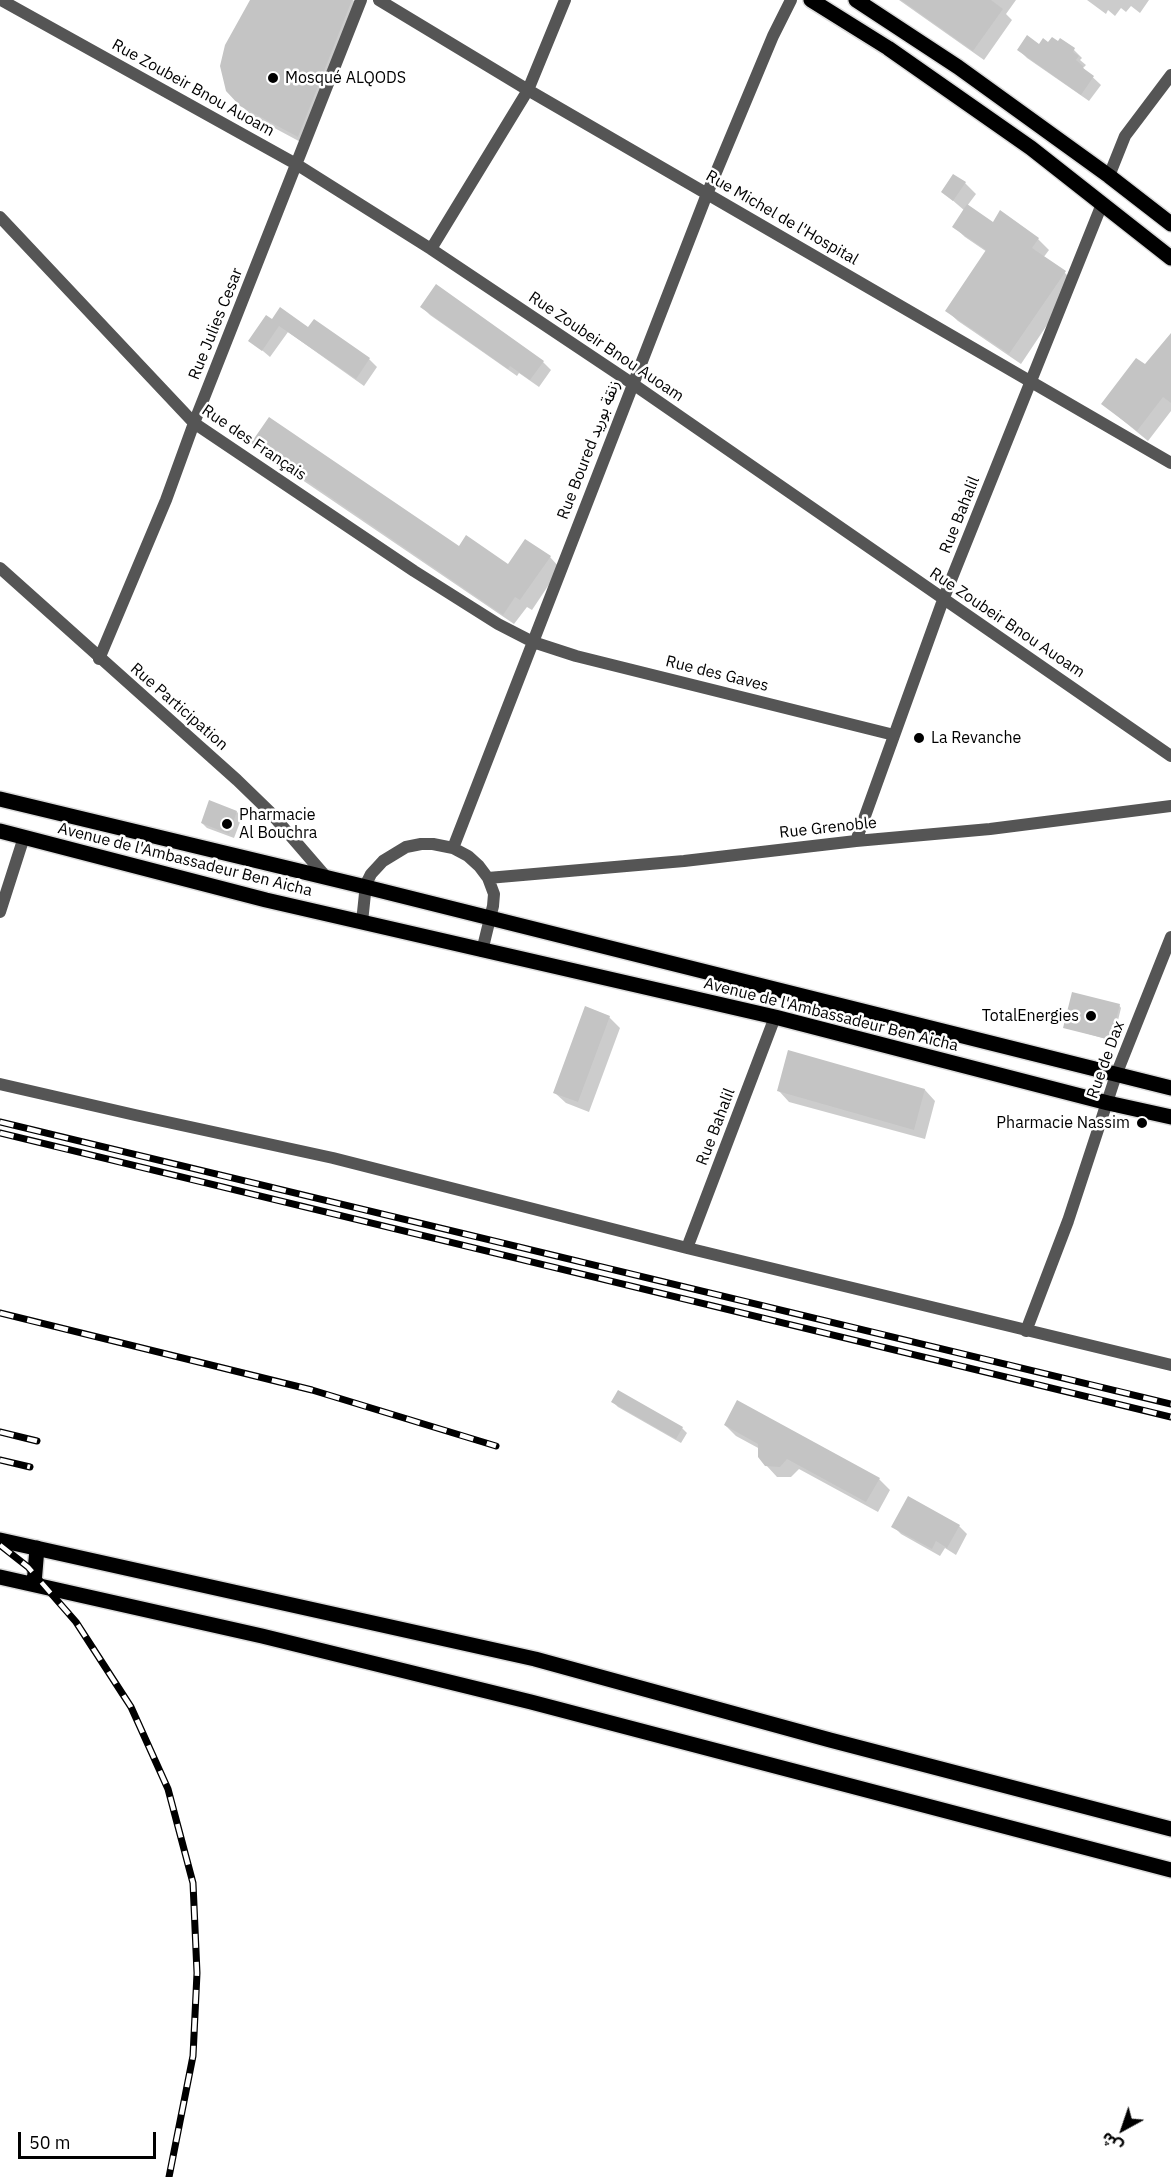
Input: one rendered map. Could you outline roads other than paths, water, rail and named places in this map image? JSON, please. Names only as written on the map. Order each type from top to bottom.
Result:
[{"type":"main road","points":[[811,0],[888,48],[1031,148],[1171,258]]},
{"type":"main road","points":[[856,0],[958,67],[1171,224]]},
{"type":"main road","name":"Avenue de l'Ambassadeur Ben Aicha","points":[[0,799],[366,887],[1171,1088]]},
{"type":"main road","name":"Avenue de l'Ambassadeur Ben Aicha","points":[[0,831],[266,900],[775,1017],[1108,1103],[1171,1117]]},
{"type":"main road","points":[[0,1540],[535,1659],[830,1740],[1171,1829]]},
{"type":"main road","points":[[34,1584],[37,1548]]},
{"type":"main road","points":[[0,1577],[262,1636],[520,1699],[1171,1870]]},
{"type":"street","name":"Rue Zoubeir Bnou Auoam","points":[[2,0],[296,164],[431,249],[633,384],[1171,756]]},
{"type":"street","name":"Rue Julies Cesar","points":[[99,658],[166,500],[194,423],[361,0]]},
{"type":"street","name":"Rue Michel de l'Hospital","points":[[379,0],[528,90],[1171,463]]},
{"type":"street","points":[[431,249],[528,90],[565,0]]},
{"type":"street","name":"Rue Boured زنقة بوريد","points":[[453,848],[707,194],[791,0]]},
{"type":"street","points":[[1109,177],[1125,136],[1171,75]]},
{"type":"street","name":"Rue Bahalil","points":[[856,841],[943,600],[1102,204]]},
{"type":"street","name":"Rue des Français","points":[[0,217],[194,423],[414,571],[498,624],[533,642]]},
{"type":"street","name":"Rue Participation","points":[[0,568],[269,811],[328,879]]},
{"type":"street","name":"Rue des Gaves","points":[[533,642],[587,658],[894,735]]},
{"type":"street","name":"Rue Grenoble","points":[[488,878],[684,861],[856,841],[990,829],[1171,806]]},
{"type":"street","points":[[0,912],[24,837]]},
{"type":"street","points":[[362,922],[366,887],[371,874],[382,861],[406,847],[433,843],[453,848],[468,856],[488,878],[494,894],[482,951]]},
{"type":"street","name":"Rue de Dax","points":[[1026,1331],[1068,1221],[1116,1075],[1171,937]]},
{"type":"street","name":"Rue Bahalil","points":[[687,1248],[775,1017]]},
{"type":"street","points":[[0,1084],[333,1158],[687,1248],[1171,1365]]},
{"type":"railway","points":[[0,1122],[1171,1404]]},
{"type":"railway","points":[[0,1133],[1171,1417]]},
{"type":"railway","points":[[0,1313],[312,1390],[496,1446]]},
{"type":"railway","points":[[0,1432],[37,1441]]},
{"type":"railway","points":[[0,1460],[30,1467]]},
{"type":"railway","points":[[0,1545],[28,1567],[76,1622],[131,1707],[168,1789],[193,1883],[197,1973],[193,2056],[169,2177]]},
{"type":"place","name":"Mosqué ALQODS","points":[[273,78]]},
{"type":"place","name":"La Revanche","points":[[919,738]]},
{"type":"place","name":"Pharmacie Al Bouchra","points":[[227,824]]},
{"type":"place","name":"TotalEnergies","points":[[1091,1016]]},
{"type":"place","name":"Pharmacie Nassim","points":[[1142,1123]]}]
